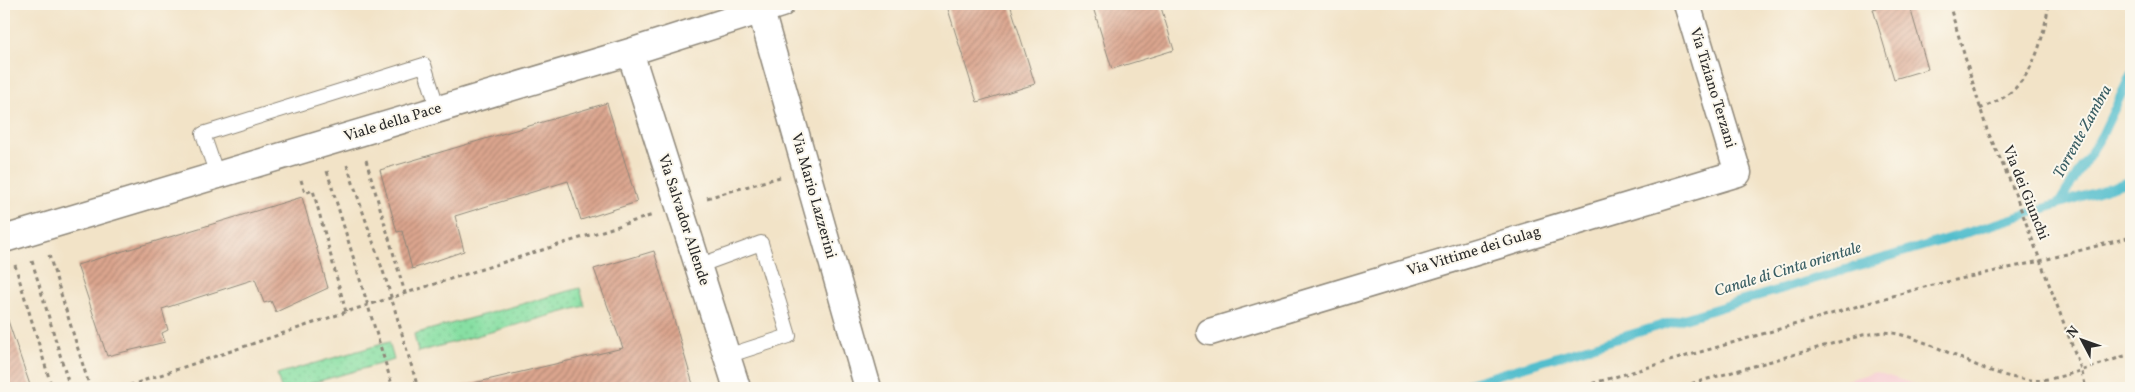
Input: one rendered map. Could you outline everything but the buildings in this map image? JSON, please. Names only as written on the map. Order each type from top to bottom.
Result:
[{"type":"street","name":"Via Tiziano Terzani","points":[[1687,4],[1738,173]]},
{"type":"street","name":"Viale della Pace","points":[[19,235],[630,52],[767,6]]},
{"type":"street","name":"Via Mario Lazzerini","points":[[767,6],[804,169],[868,388]]},
{"type":"street","name":"Via Salvador Allende","points":[[630,52],[737,388]]},
{"type":"street","name":"Via Vittime dei Gulag","points":[[1210,332],[1738,173]]},
{"type":"lane","points":[[217,175],[203,134],[424,65],[438,109]]},
{"type":"lane","points":[[698,266],[761,243],[789,336],[727,356]]},
{"type":"path","name":"Via dei Giunchi","points":[[1949,4],[1986,130],[2011,183],[2082,369],[2086,388]]},
{"type":"path","points":[[1980,109],[2010,92],[2030,71],[2042,42],[2049,4]]},
{"type":"path","points":[[339,139],[406,294]]},
{"type":"path","points":[[339,139],[393,388]]},
{"type":"path","points":[[339,139],[387,283],[418,388]]},
{"type":"path","points":[[292,153],[305,193],[312,190],[346,312]]},
{"type":"path","points":[[122,388],[346,312],[679,206],[804,169]]},
{"type":"path","points":[[19,235],[52,388]]},
{"type":"path","points":[[19,235],[70,388]]},
{"type":"path","points":[[19,235],[90,388]]},
{"type":"path","points":[[1577,388],[1920,288],[2040,261],[2131,237]]},
{"type":"path","points":[[1676,388],[1863,335],[1891,332],[1925,341],[2007,376],[2035,380],[2056,377],[2131,354]]},
{"type":"shaded area","points":[[1876,372],[1926,388],[1817,388]]},
{"type":"green space","points":[[580,288],[585,306],[418,352],[414,334]]},
{"type":"green space","points":[[389,342],[394,360],[294,388],[281,388],[277,374]]},
{"type":"waterway","name":"Torrente Zambra","points":[[2059,203],[2102,135],[2131,74]]},
{"type":"waterway","name":"Canale di Cinta orientale","points":[[1454,388],[1960,235],[2131,181]]}]
